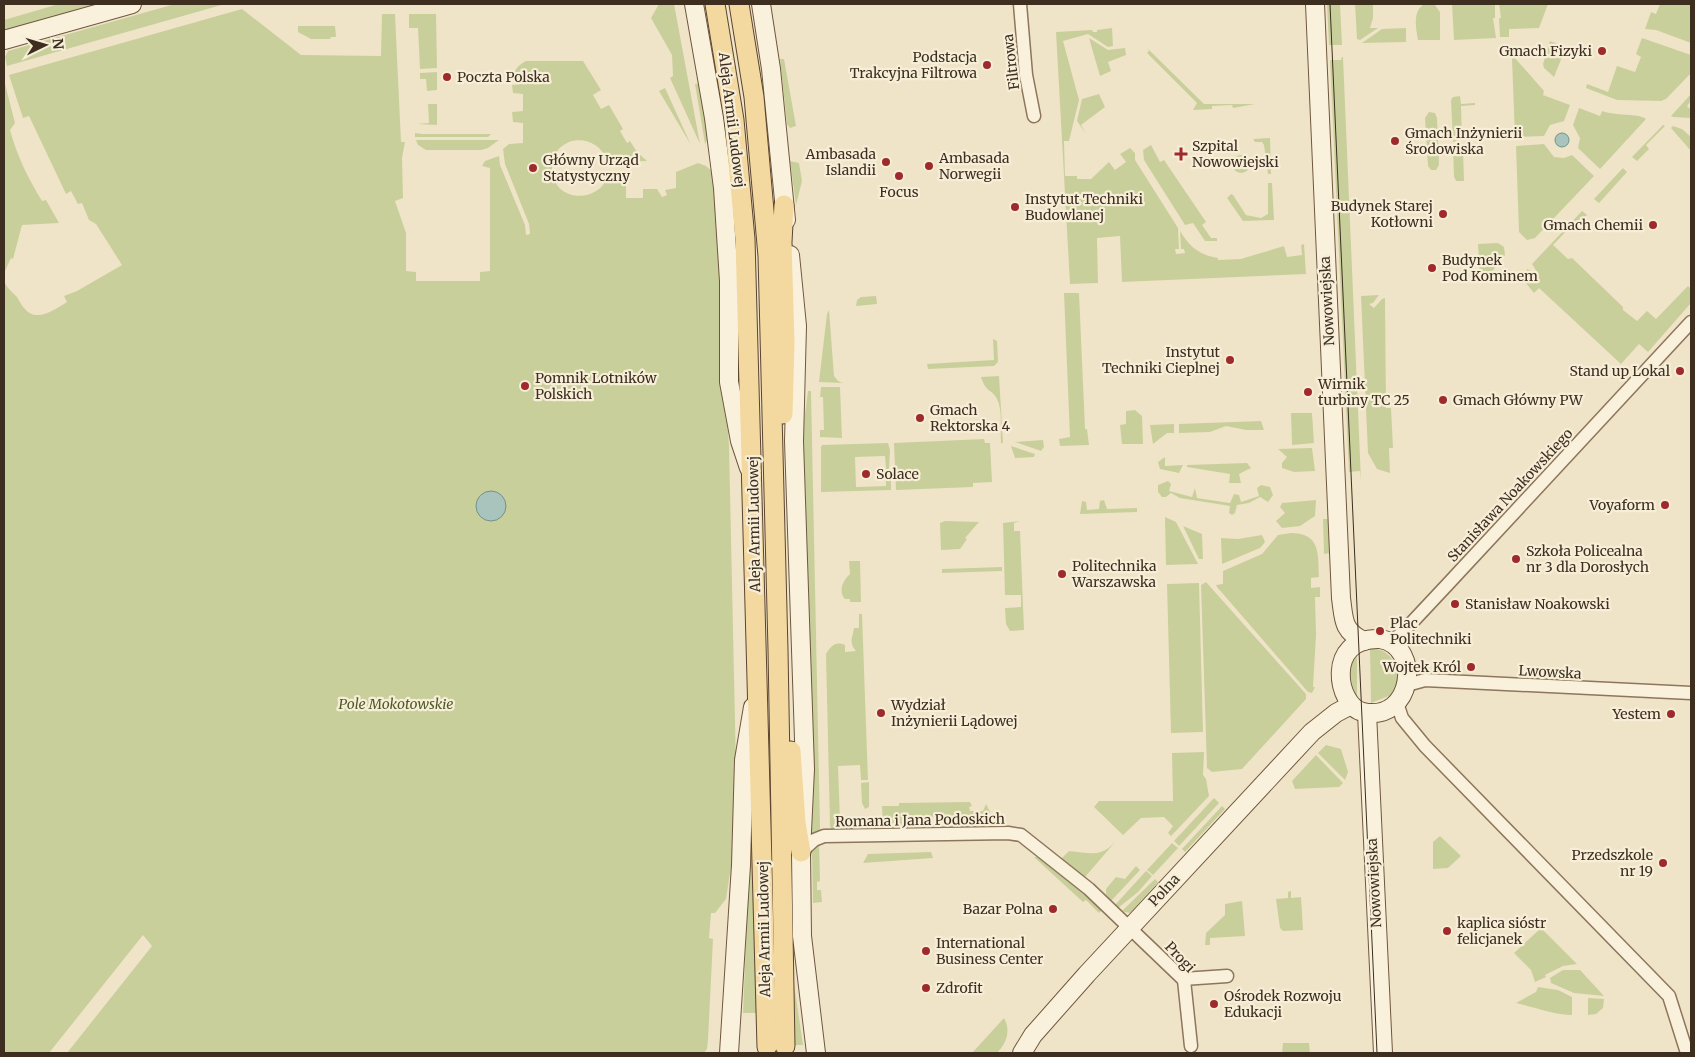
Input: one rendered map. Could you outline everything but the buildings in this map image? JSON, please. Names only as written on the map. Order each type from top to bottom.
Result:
[{"type":"main road","points":[[4,40],[132,4]]},
{"type":"main road","points":[[694,4],[714,118],[723,188],[728,272],[728,382],[740,440],[754,480]]},
{"type":"main road","name":"Aleja Armii Ludowej","points":[[715,4],[734,120],[744,220],[754,480],[757,682],[776,1046],[778,650],[766,216],[754,97],[739,4]]},
{"type":"main road","points":[[761,4],[771,69],[797,326],[794,450],[805,769],[801,852],[802,936],[816,1053]]},
{"type":"main road","name":"Nowowiejska","points":[[1315,4],[1340,598],[1338,630],[1343,656]]},
{"type":"main road","points":[[775,507],[782,455],[785,342],[782,242],[784,205]]},
{"type":"main road","name":"Nowowiejska","points":[[1340,598],[1347,629],[1355,637],[1364,641]]},
{"type":"main road","points":[[1380,639],[1390,643],[1399,651],[1404,661],[1408,685],[1403,696],[1397,703],[1380,711],[1359,709],[1342,684],[1343,656],[1351,647],[1364,641],[1380,639]]},
{"type":"main road","points":[[778,650],[786,698],[796,822],[801,852]]},
{"type":"main road","points":[[729,1053],[741,864],[744,760],[757,682]]},
{"type":"main road","name":"Polna","points":[[1022,1053],[1040,1028],[1130,928],[1312,732],[1334,701],[1342,684]]},
{"type":"main road","name":"Nowowiejska","points":[[1359,709],[1383,1053]]},
{"type":"main road","name":"Polna","points":[[1312,732],[1336,713],[1359,709]]},
{"type":"street","name":"Filtrowa","points":[[1020,4],[1026,75],[1034,116]]},
{"type":"street","name":"Stanisława Noakowskiego","points":[[1390,643],[1402,633],[1691,322]]},
{"type":"street","name":"Lwowska","points":[[1408,685],[1425,680],[1691,693]]},
{"type":"street","points":[[1397,703],[1402,718],[1425,746],[1669,996],[1687,1053]]},
{"type":"street","name":"Romana i Jana Podoskich","points":[[801,852],[814,840],[824,836],[1008,833],[1021,835],[1080,881],[1130,928]]},
{"type":"street","name":"Progi","points":[[1130,928],[1183,979],[1191,1046]]},
{"type":"street","points":[[1183,979],[1227,976]]},
{"type":"green space","points":[[59,4],[98,4],[4,31],[4,20]]},
{"type":"green space","points":[[175,4],[225,4],[7,66],[5,57],[8,51]]},
{"type":"green space","points":[[659,4],[674,4],[700,144],[670,78],[673,76],[672,55],[651,18]]},
{"type":"green space","points":[[1327,4],[1340,4],[1342,45],[1329,45]]},
{"type":"green space","points":[[1355,4],[1373,4],[1373,18],[1370,28],[1378,28],[1360,40],[1357,39]]},
{"type":"green space","points":[[1425,4],[1435,5],[1440,12],[1440,40],[1418,40],[1417,15],[1418,10]]},
{"type":"green space","points":[[1452,4],[1495,4],[1495,18],[1493,18],[1496,38],[1454,40]]},
{"type":"green space","points":[[1499,4],[1548,4],[1539,28],[1509,29],[1509,37],[1500,37],[1499,18],[1501,18]]},
{"type":"green space","points":[[1660,4],[1691,5],[1691,43],[1656,30],[1645,29],[1651,12],[1656,14]]},
{"type":"green space","name":"Pole Mokotowskie","points":[[242,9],[301,55],[381,56],[382,14],[395,14],[401,142],[405,142],[402,158],[403,198],[395,201],[406,233],[406,271],[416,272],[416,281],[480,281],[480,272],[490,271],[490,168],[482,166],[485,161],[499,156],[500,165],[525,225],[526,235],[530,234],[529,224],[505,164],[503,149],[509,144],[523,143],[523,123],[513,122],[512,112],[523,111],[523,94],[513,93],[512,85],[523,84],[522,76],[514,76],[514,73],[526,61],[583,61],[601,90],[593,95],[601,109],[609,105],[623,129],[620,131],[627,143],[630,141],[637,152],[647,161],[608,162],[602,151],[594,144],[575,140],[566,143],[559,149],[554,158],[552,170],[555,181],[560,189],[568,194],[587,195],[596,191],[608,175],[626,174],[626,198],[643,198],[643,189],[657,189],[662,197],[667,195],[665,190],[676,188],[676,172],[698,163],[706,166],[713,172],[719,240],[729,445],[736,768],[732,860],[726,899],[715,913],[711,913],[709,938],[713,939],[708,1040],[707,1049],[704,1053],[67,1053],[152,946],[143,935],[49,1053],[4,1053],[4,281],[25,309],[35,315],[40,315],[52,311],[67,302],[64,296],[77,291],[122,265],[96,224],[89,220],[82,203],[78,204],[71,191],[66,194],[29,116],[23,118],[9,75]]},
{"type":"green space","points":[[409,14],[436,14],[437,68],[420,69],[418,28],[409,28]]},
{"type":"green space","points":[[298,26],[335,26],[336,37],[331,37],[330,39],[311,39],[298,32]]},
{"type":"green space","points":[[1112,28],[1113,46],[1108,47],[1088,34],[1063,41],[1079,100],[1069,141],[1064,141],[1065,176],[1077,176],[1077,179],[1091,179],[1109,162],[1115,170],[1126,162],[1120,154],[1130,148],[1135,153],[1135,160],[1178,228],[1179,249],[1175,249],[1176,254],[1185,253],[1184,249],[1181,249],[1180,231],[1187,242],[1196,249],[1205,255],[1218,258],[1218,260],[1241,259],[1284,246],[1287,257],[1302,255],[1301,245],[1304,244],[1306,274],[1122,282],[1120,236],[1097,238],[1098,283],[1070,284],[1056,32],[1092,30],[1097,32],[1097,30]]},
{"type":"green space","points":[[1406,28],[1406,42],[1362,43],[1382,29]]},
{"type":"green space","points":[[1089,38],[1108,50],[1125,48],[1126,55],[1108,62],[1111,71],[1100,76]]},
{"type":"green space","points":[[1642,38],[1691,55],[1691,73],[1666,99],[1661,101],[1617,100],[1586,88],[1587,84],[1608,92],[1617,66],[1635,72],[1641,57],[1636,54]]},
{"type":"green space","points":[[1550,41],[1566,47],[1554,77],[1544,68],[1543,64]]},
{"type":"green space","points":[[1147,48],[1204,104],[1255,104],[1233,108],[1232,105],[1212,106],[1212,109],[1193,110],[1197,103],[1147,53],[1149,51]]},
{"type":"green space","points":[[1342,57],[1361,481],[1360,471],[1349,472],[1330,60],[1341,60]]},
{"type":"green space","points":[[1514,57],[1544,91],[1543,95],[1570,105],[1564,121],[1550,125],[1544,136],[1515,137],[1512,59]]},
{"type":"green space","points":[[780,59],[784,59],[796,126],[790,128],[787,124]]},
{"type":"green space","points":[[437,72],[437,90],[427,91],[426,79],[420,79],[420,73]]},
{"type":"green space","points":[[4,80],[15,123],[10,130],[16,149],[23,167],[42,201],[46,200],[59,223],[22,225],[13,259],[11,258],[4,273]]},
{"type":"green space","points":[[702,83],[708,139],[705,144],[695,84]]},
{"type":"green space","points":[[665,88],[691,145],[659,91]]},
{"type":"green space","points":[[1099,94],[1105,107],[1081,125],[1086,134],[1077,121],[1082,99]]},
{"type":"green space","points":[[1691,94],[1691,101],[1687,106],[1691,110],[1691,118],[1671,116]]},
{"type":"green space","points":[[1460,96],[1461,104],[1475,103],[1475,105],[1461,106],[1462,139],[1453,142],[1451,100],[1453,97]]},
{"type":"green space","points":[[428,104],[437,104],[437,125],[417,124],[429,123]]},
{"type":"green space","points":[[1579,108],[1600,116],[1602,111],[1638,116],[1646,119],[1600,169],[1578,148],[1580,138],[1573,125]]},
{"type":"green space","points":[[1429,112],[1435,113],[1437,118],[1439,165],[1436,170],[1431,170],[1428,166],[1425,118]]},
{"type":"green space","points":[[1663,125],[1665,126],[1646,145],[1649,149],[1637,161],[1632,157]]},
{"type":"green space","points":[[1673,126],[1682,129],[1691,137],[1691,151],[1671,128]]},
{"type":"green space","points":[[415,133],[491,134],[488,137],[415,137]]},
{"type":"green space","points":[[1270,138],[1271,174],[1268,174],[1264,145],[1262,142],[1255,142],[1253,139]]},
{"type":"green space","points":[[416,140],[499,140],[488,148],[481,150],[426,150],[418,145]]},
{"type":"green space","points":[[1544,144],[1554,157],[1564,158],[1572,155],[1594,176],[1535,238],[1527,240],[1519,232],[1516,146]]},
{"type":"green space","points":[[1151,145],[1160,162],[1164,160],[1206,222],[1202,225],[1211,238],[1217,238],[1217,241],[1205,241],[1193,223],[1185,225],[1144,160],[1143,150]]},
{"type":"green space","points":[[1459,146],[1459,149],[1463,149],[1464,181],[1456,181],[1454,177],[1453,147]]},
{"type":"green space","points":[[1241,155],[1247,158],[1250,164],[1247,170],[1241,173],[1235,170],[1232,164],[1235,158]]},
{"type":"green space","points":[[790,161],[799,163],[802,181],[796,205]]},
{"type":"green space","points":[[1623,168],[1627,172],[1599,203],[1594,199]]},
{"type":"green space","points":[[1268,183],[1272,183],[1274,220],[1243,221],[1227,198],[1231,194],[1233,195],[1246,215],[1261,218],[1268,214]]},
{"type":"green space","points":[[1582,211],[1587,215],[1577,226],[1574,223],[1553,245],[1568,259],[1572,258],[1623,307],[1623,310],[1637,321],[1647,311],[1656,319],[1688,286],[1691,289],[1691,303],[1648,352],[1639,344],[1621,364],[1539,288],[1534,293],[1525,282],[1527,269],[1539,275],[1532,264]]},
{"type":"green space","points":[[1498,243],[1504,247],[1505,255],[1489,275],[1480,279],[1478,244]]},
{"type":"green space","points":[[1064,293],[1079,293],[1085,429],[1087,429],[1089,445],[1060,446],[1059,439],[1070,437]]},
{"type":"green space","points":[[1379,295],[1373,303],[1369,304],[1374,308],[1385,298],[1386,408],[1391,408],[1393,448],[1389,448],[1390,473],[1377,469],[1368,453],[1361,296]]},
{"type":"green space","points":[[876,296],[877,304],[856,306],[857,300],[861,297]]},
{"type":"green space","points":[[829,310],[834,376],[843,383],[819,382]]},
{"type":"green space","points":[[993,339],[997,341],[998,362],[994,366],[928,369],[927,364],[994,360]]},
{"type":"green space","points":[[999,376],[1003,443],[1001,443],[999,404],[995,396],[985,386],[981,377]]},
{"type":"green space","points":[[821,387],[840,387],[842,438],[820,437],[820,430],[824,430],[823,397],[820,397]]},
{"type":"green space","points":[[808,391],[811,391],[820,828],[819,833],[812,837],[812,758],[802,436]]},
{"type":"green space","points":[[1135,410],[1142,416],[1143,444],[1122,444],[1120,425],[1126,424],[1126,411]]},
{"type":"green space","points":[[1291,413],[1312,413],[1314,443],[1292,445]]},
{"type":"green space","points":[[1261,421],[1264,430],[1246,430],[1226,426],[1210,432],[1179,433],[1179,424]]},
{"type":"green space","points":[[1174,424],[1174,433],[1167,433],[1153,444],[1150,425]]},
{"type":"green space","points":[[984,439],[985,443],[990,443],[992,482],[973,483],[973,487],[896,490],[894,443]]},
{"type":"green space","points":[[1043,440],[1044,447],[1041,451],[1015,442]]},
{"type":"green space","points":[[888,443],[890,450],[889,469],[886,469],[885,456],[855,457],[856,487],[886,486],[886,472],[891,472],[891,490],[821,492],[822,445]]},
{"type":"green space","points":[[1011,446],[1035,454],[1034,457],[1015,458]]},
{"type":"green space","points":[[1312,448],[1315,471],[1294,472],[1282,468],[1282,463],[1287,457],[1278,449]]},
{"type":"green space","points":[[1165,457],[1165,466],[1183,465],[1179,473],[1160,469],[1158,462]]},
{"type":"green space","points":[[1247,463],[1251,468],[1239,474],[1241,483],[1229,483],[1230,474],[1187,467],[1187,465]]},
{"type":"green space","points":[[1168,481],[1171,484],[1169,491],[1192,497],[1195,488],[1197,498],[1230,503],[1234,494],[1239,495],[1241,502],[1259,496],[1257,488],[1261,485],[1270,487],[1273,495],[1268,502],[1260,497],[1249,503],[1237,505],[1235,513],[1232,515],[1229,513],[1230,506],[1180,498],[1171,493],[1166,497],[1162,497],[1158,492],[1158,485]]},
{"type":"green space","points":[[1104,500],[1107,509],[1137,508],[1137,512],[1080,514],[1082,501],[1086,502],[1087,510],[1099,509],[1100,501]]},
{"type":"green space","points":[[1316,500],[1315,516],[1300,526],[1282,528],[1276,521],[1285,513],[1280,507],[1282,503]]},
{"type":"green space","points":[[1165,517],[1176,522],[1198,564],[1166,565]]},
{"type":"green space","points":[[1323,519],[1329,519],[1331,553],[1324,554]]},
{"type":"green space","points":[[945,521],[979,522],[965,538],[967,539],[960,549],[941,550],[940,523]]},
{"type":"green space","points":[[1020,521],[1014,523],[1014,531],[1020,531],[1024,630],[1010,631],[1006,624],[1005,608],[1021,607],[1021,595],[1005,595],[1003,523]]},
{"type":"green space","points":[[1183,526],[1202,534],[1203,559],[1199,559]]},
{"type":"green space","points":[[1291,533],[1308,537],[1313,541],[1318,553],[1319,577],[1311,578],[1311,588],[1320,587],[1320,597],[1315,597],[1316,635],[1313,687],[1315,687],[1312,693],[1308,692],[1216,585],[1223,584],[1223,571],[1262,554],[1278,535]]},
{"type":"green space","points":[[1262,535],[1265,542],[1260,548],[1222,564],[1221,538],[1238,539]]},
{"type":"green space","points":[[849,561],[860,561],[861,602],[850,602],[850,599],[845,599],[842,593],[843,582],[850,574]]},
{"type":"green space","points":[[1002,567],[1002,571],[942,573],[942,569]]},
{"type":"green space","points":[[1206,582],[1306,694],[1306,699],[1242,769],[1212,772],[1207,768],[1201,585]]},
{"type":"green space","points":[[1199,583],[1203,732],[1171,733],[1167,584]]},
{"type":"green space","points":[[859,614],[862,614],[868,780],[861,780],[860,765],[838,766],[840,821],[853,822],[855,827],[852,831],[832,831],[830,826],[826,654],[836,644],[845,645],[845,652],[856,651],[852,645],[852,640],[854,628],[859,628]]},
{"type":"green space","points":[[1370,649],[1378,649],[1391,658],[1395,664],[1398,680],[1396,688],[1391,695],[1371,703]]},
{"type":"green space","points":[[1357,654],[1357,699],[1351,682],[1351,670]]},
{"type":"green space","points":[[1326,745],[1341,749],[1348,772],[1345,780],[1318,753]]},
{"type":"green space","points":[[1204,752],[1203,775],[1206,779],[1209,796],[1171,836],[1168,833],[1173,826],[1164,817],[1141,818],[1123,835],[1094,807],[1099,801],[1173,801],[1172,753]]},
{"type":"green space","points":[[1316,755],[1343,783],[1339,787],[1295,789],[1292,781]]},
{"type":"green space","points":[[869,782],[869,807],[865,809],[862,803],[861,783]]},
{"type":"green space","points":[[752,790],[757,1013],[743,1013]]},
{"type":"green space","points":[[1214,798],[1219,803],[1179,846],[1174,841]]},
{"type":"green space","points":[[970,802],[972,806],[969,807],[970,811],[983,811],[986,804],[990,812],[989,815],[934,816],[917,829],[867,830],[863,828],[883,825],[882,806],[899,806],[899,803]]},
{"type":"green space","points":[[1222,806],[1225,809],[1185,852],[1182,849]]},
{"type":"green space","points":[[1440,836],[1461,856],[1448,868],[1433,869],[1433,842]]},
{"type":"green space","points":[[1116,841],[1085,877],[1061,859],[1069,851],[1100,852]]},
{"type":"green space","points":[[819,842],[820,881],[817,882],[817,890],[821,890],[822,902],[813,903],[812,852]]},
{"type":"green space","points":[[1172,843],[1178,848],[1153,875],[1147,870]]},
{"type":"green space","points":[[931,852],[933,858],[863,863],[868,854]]},
{"type":"green space","points":[[1034,857],[1040,857],[1082,889],[1103,909],[1099,913],[1086,900],[1083,902]]},
{"type":"green space","points":[[1136,866],[1140,870],[1111,901],[1106,894],[1106,889],[1116,877],[1125,879]]},
{"type":"green space","points":[[1146,871],[1152,876],[1138,892],[1118,908],[1115,905]]},
{"type":"green space","points":[[1155,879],[1158,882],[1130,913],[1122,911]]},
{"type":"green space","points":[[1291,891],[1291,898],[1301,897],[1303,930],[1283,931],[1280,928],[1276,899],[1288,898],[1288,892]]},
{"type":"green space","points":[[1242,901],[1245,936],[1210,938],[1210,945],[1205,945],[1206,933],[1225,915],[1225,904]]},
{"type":"green space","points":[[1541,928],[1577,964],[1563,966],[1535,982],[1531,970],[1514,953]]},
{"type":"green space","points":[[1563,970],[1580,970],[1604,996],[1574,993],[1551,983],[1550,978]]},
{"type":"green space","points":[[793,977],[803,1045],[793,1045]]},
{"type":"green space","points":[[1538,987],[1558,990],[1572,997],[1572,1015],[1516,1003],[1536,992]]},
{"type":"green space","points":[[1588,998],[1604,999],[1603,1008],[1596,1014],[1588,1015]]},
{"type":"green space","points":[[1004,1018],[1007,1036],[997,1053],[972,1053]]},
{"type":"green space","points":[[1283,1043],[1309,1043],[1310,1053],[1282,1053]]},
{"type":"water","points":[[1559,133],[1565,133],[1569,140],[1565,147],[1559,147],[1555,143],[1555,137]]},
{"type":"water","points":[[491,491],[502,495],[506,506],[502,517],[491,521],[480,517],[476,506],[480,495]]},
{"type":"tram line","points":[[1330,4],[1377,1053]]},
{"type":"place","name":"Gmach Fizyki","points":[[1602,51]]},
{"type":"place","name":"Podstacja Trakcyjna Filtrowa","points":[[987,65]]},
{"type":"place","name":"Poczta Polska","points":[[447,77]]},
{"type":"place","name":"Gmach Inżynierii Środowiska","points":[[1395,141]]},
{"type":"place","name":"Szpital Nowowiejski","points":[[1181,154]]},
{"type":"place","name":"Ambasada Islandii","points":[[886,162]]},
{"type":"place","name":"Ambasada Norwegii","points":[[929,166]]},
{"type":"place","name":"Główny Urząd Statystyczny","points":[[533,168]]},
{"type":"place","name":"Focus","points":[[899,176]]},
{"type":"place","name":"Instytut Techniki Budowlanej","points":[[1015,207]]},
{"type":"place","name":"Budynek Starej Kotłowni","points":[[1443,214]]},
{"type":"place","name":"Gmach Chemii","points":[[1653,225]]},
{"type":"place","name":"Budynek Pod Kominem","points":[[1432,268]]},
{"type":"place","name":"Instytut Techniki Cieplnej","points":[[1230,360]]},
{"type":"place","name":"Stand up Lokal","points":[[1680,371]]},
{"type":"place","name":"Pomnik Lotników Polskich","points":[[525,386]]},
{"type":"place","name":"Wirnik turbiny TC 25","points":[[1308,392]]},
{"type":"place","name":"Gmach Główny PW","points":[[1443,400]]},
{"type":"place","name":"Gmach Rektorska 4","points":[[920,418]]},
{"type":"place","name":"Solace","points":[[866,474]]},
{"type":"place","name":"Voyaform","points":[[1665,505]]},
{"type":"place","name":"Szkoła Policealna nr 3 dla Dorosłych","points":[[1516,559]]},
{"type":"place","name":"Politechnika Warszawska","points":[[1062,574]]},
{"type":"place","name":"Stanisław Noakowski","points":[[1455,604]]},
{"type":"place","name":"Plac Politechniki","points":[[1380,631]]},
{"type":"place","name":"Wojtek Król","points":[[1471,667]]},
{"type":"place","name":"Wydział Inżynierii Lądowej","points":[[881,713]]},
{"type":"place","name":"Yestem","points":[[1671,714]]},
{"type":"place","name":"Przedszkole nr 19","points":[[1663,863]]},
{"type":"place","name":"Bazar Polna","points":[[1053,909]]},
{"type":"place","name":"kaplica sióstr felicjanek","points":[[1447,931]]},
{"type":"place","name":"International Business Center","points":[[926,951]]},
{"type":"place","name":"Zdrofit","points":[[926,988]]},
{"type":"place","name":"Ośrodek Rozwoju Edukacji","points":[[1214,1004]]}]
